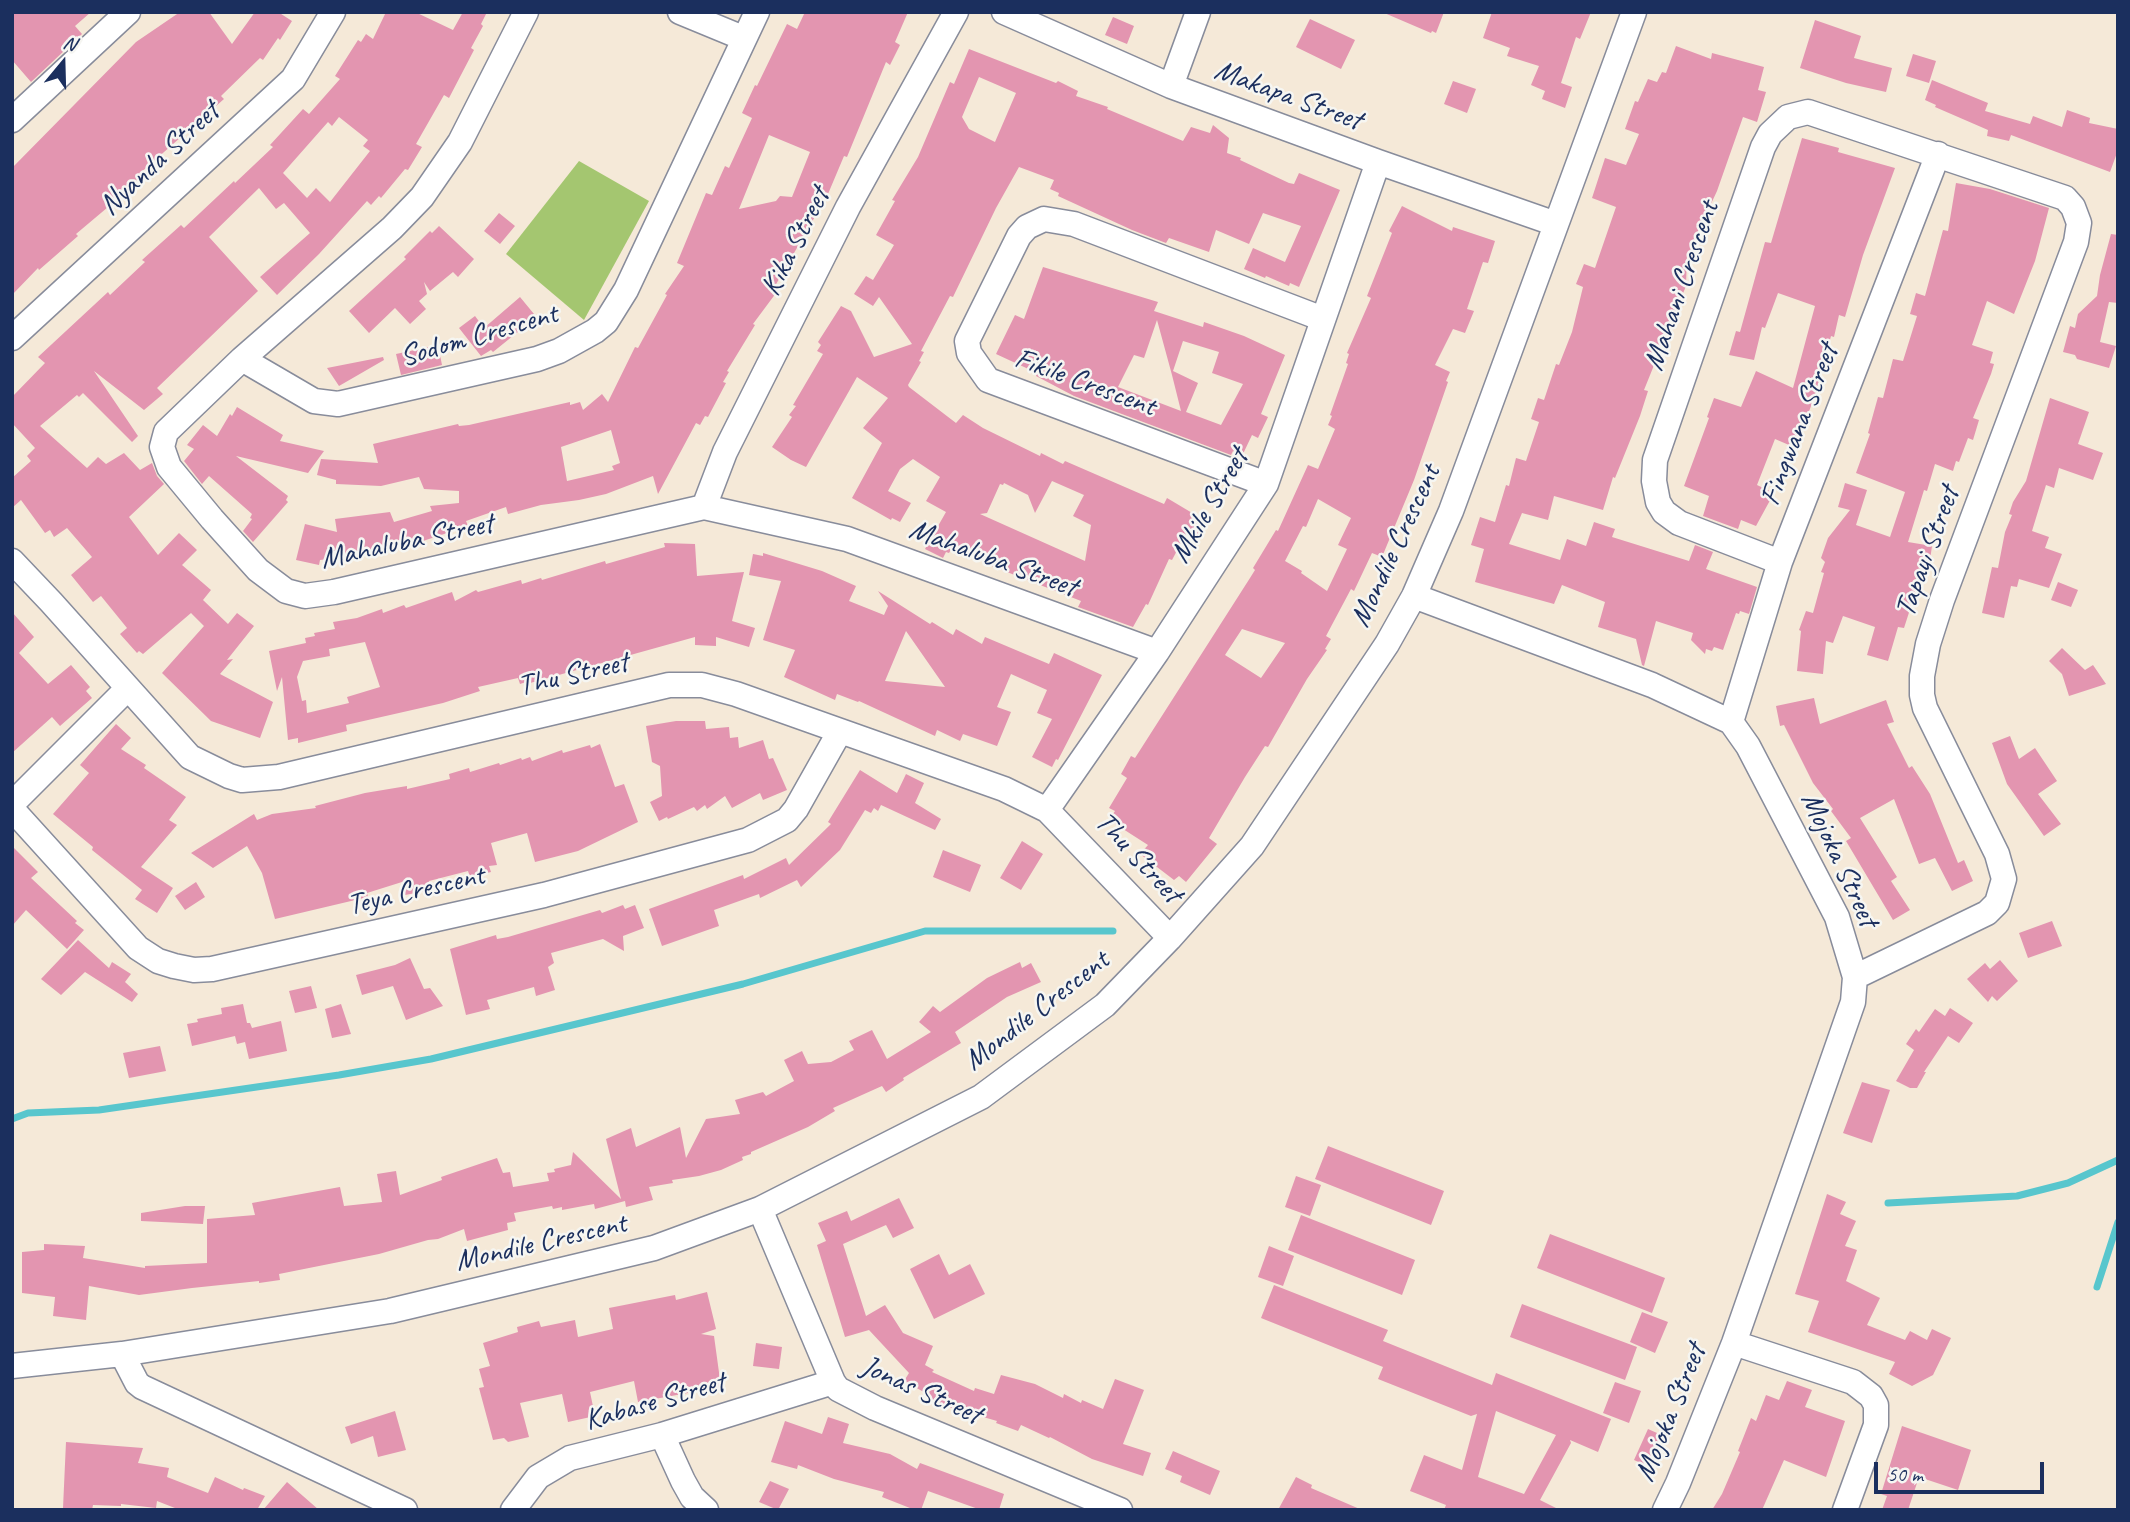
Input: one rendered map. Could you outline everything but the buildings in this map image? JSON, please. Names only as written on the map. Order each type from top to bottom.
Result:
[{"type":"street","points":[[12,120],[128,12]]},
{"type":"street","name":"Nyanda Street","points":[[12,338],[293,79],[333,12]]},
{"type":"street","name":"Mahaluba Street","points":[[526,12],[460,142],[422,197],[351,265],[242,359],[166,432],[162,447],[169,467],[258,570],[286,591],[305,596],[334,592],[704,507],[847,539],[1157,652]]},
{"type":"street","points":[[680,12],[743,38]]},
{"type":"street","name":"Sodom Crescent","points":[[242,359],[314,401],[338,404],[537,359],[559,351],[595,331],[607,322],[626,290],[757,12]]},
{"type":"street","name":"Kika Street","points":[[704,507],[724,452],[848,207],[956,12]]},
{"type":"street","name":"Makapa Street","points":[[1004,12],[1171,86],[1556,224]]},
{"type":"street","points":[[1171,86],[1198,12]]},
{"type":"street","name":"Mondile Crescent","points":[[12,1366],[122,1354],[390,1311],[654,1248],[760,1209],[981,1097],[1105,1005],[1170,938],[1252,846],[1387,644],[1414,596],[1451,512],[1634,12]]},
{"type":"street","name":"Mahani Crescent","points":[[1780,562],[1679,523],[1664,512],[1658,502],[1654,481],[1655,460],[1763,147],[1779,123],[1788,117],[1808,112],[1938,154]]},
{"type":"street","name":"Fingwana Street","points":[[1731,722],[1780,562],[1938,154]]},
{"type":"street","name":"Tapayi Street","points":[[1855,977],[1975,920],[1997,903],[2004,879],[1997,854],[1925,708],[1922,676],[1928,644],[1942,600],[2079,232],[2077,213],[2065,198],[1938,154]]},
{"type":"street","name":"Mkile Street","points":[[1047,810],[1157,652],[1266,484],[1378,162]]},
{"type":"street","name":"Fikile Crescent","points":[[1266,484],[988,380],[969,353],[967,341],[1019,236],[1027,227],[1044,219],[1074,224],[1324,319]]},
{"type":"street","name":"Thu Street","points":[[12,561],[190,757],[209,768],[242,780],[297,773],[669,685],[702,685],[1004,789],[1047,810],[1170,938]]},
{"type":"street","points":[[1414,596],[1652,685],[1731,722]]},
{"type":"street","name":"Teya Crescent","points":[[127,689],[12,806],[138,948],[158,961],[194,970],[212,969],[544,895],[748,840],[786,821],[808,791],[840,731]]},
{"type":"street","name":"Mojoka Street","points":[[1665,1510],[1683,1472],[1734,1343],[1853,1002],[1855,977],[1837,917],[1748,746],[1731,722]]},
{"type":"street","name":"Jonas Street","points":[[760,1209],[832,1382],[838,1389],[854,1399],[1120,1510]]},
{"type":"street","points":[[1734,1343],[1853,1382],[1871,1396],[1876,1405],[1876,1425],[1845,1510]]},
{"type":"street","points":[[122,1354],[137,1383],[142,1387],[405,1510]]},
{"type":"street","name":"Kabase Street","points":[[513,1510],[538,1477],[570,1458],[662,1436],[832,1382]]},
{"type":"street","points":[[662,1436],[692,1497],[706,1510]]},
{"type":"green space","points":[[579,161],[649,201],[584,320],[506,254]]},
{"type":"waterway","points":[[12,1119],[28,1113],[99,1110],[431,1059],[743,984],[925,931],[1113,931]]},
{"type":"waterway","points":[[1888,1203],[2017,1196],[2068,1183],[2118,1160]]},
{"type":"waterway","points":[[2097,1287],[2118,1222]]}]
